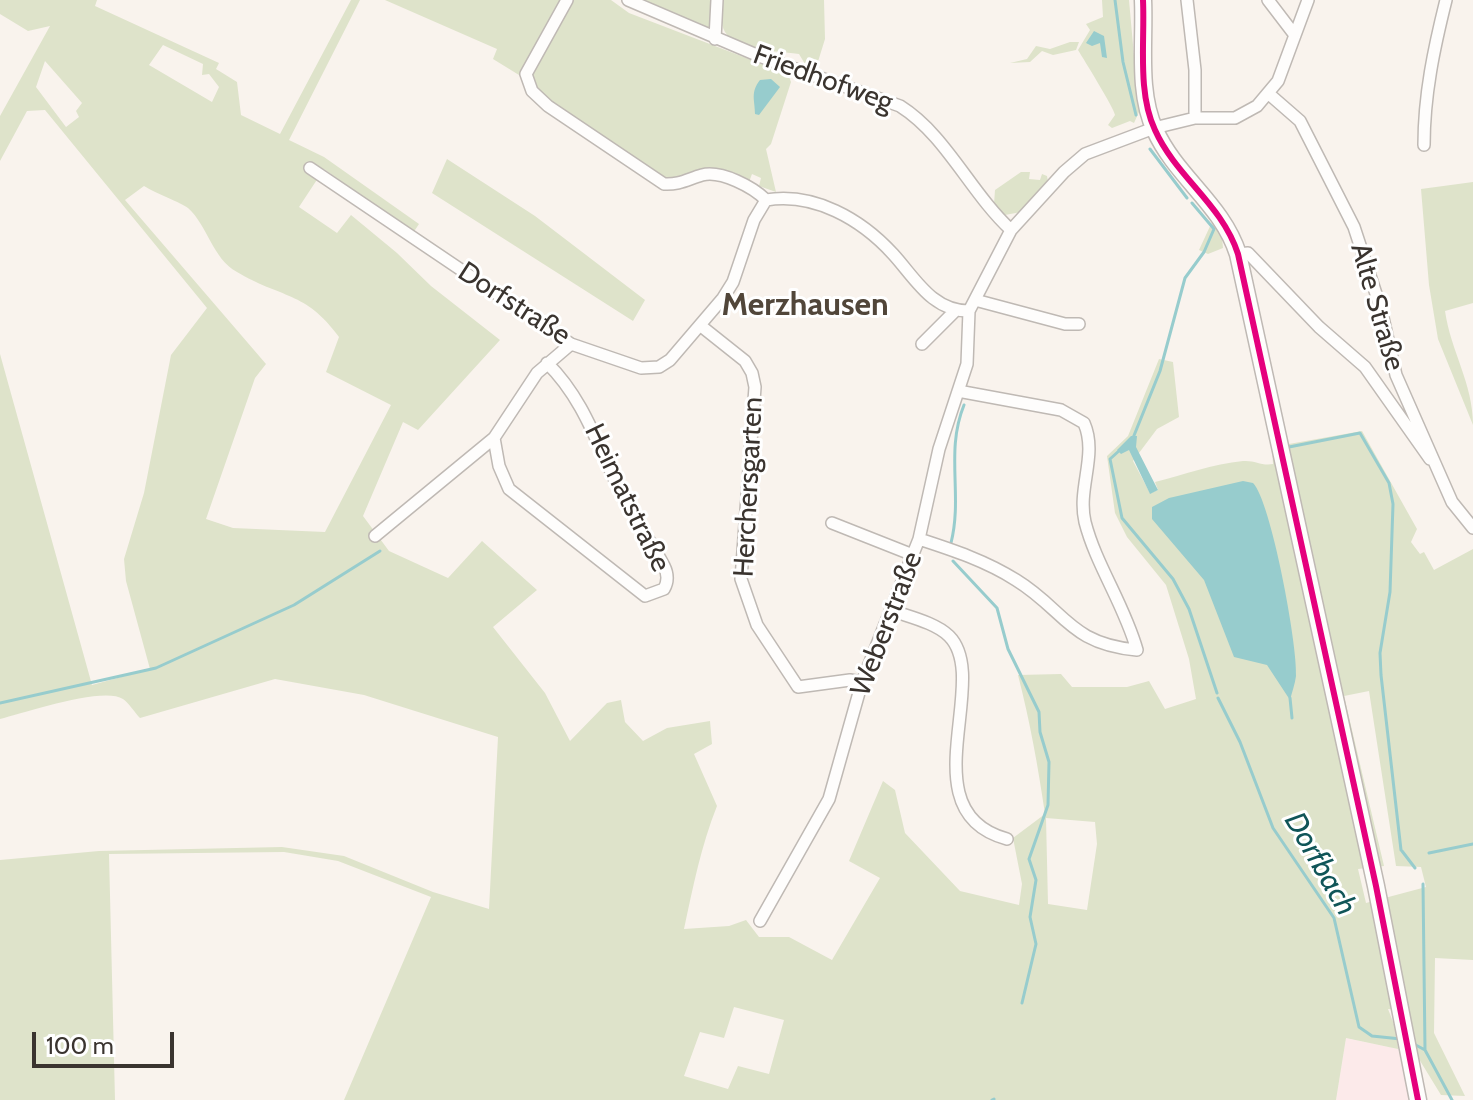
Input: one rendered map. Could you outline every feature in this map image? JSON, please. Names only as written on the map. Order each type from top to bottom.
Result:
[{"type":"main road","points":[[1143,0],[1146,85],[1154,128],[1222,217],[1238,254],[1376,886],[1418,1100]]},
{"type":"street","points":[[567,0],[526,74],[532,91],[558,113],[664,184],[677,185],[714,174],[756,190],[766,200],[801,198],[834,210],[874,236],[920,287],[944,307],[955,311]]},
{"type":"street","points":[[628,0],[715,39]]},
{"type":"street","name":"Friedhofweg","points":[[717,0],[715,39],[919,118],[993,213],[1011,230]]},
{"type":"street","points":[[1187,0],[1195,70],[1195,118]]},
{"type":"street","points":[[1268,0],[1294,34]]},
{"type":"street","points":[[972,306],[1011,230],[1085,154],[1154,128],[1195,118],[1242,116],[1269,94],[1308,0]]},
{"type":"street","points":[[1424,145],[1424,111],[1446,0]]},
{"type":"street","name":"Alte Straße","points":[[1269,94],[1300,121],[1354,227],[1378,299],[1396,375],[1452,502],[1473,528]]},
{"type":"street","name":"Dorfstraße","points":[[310,168],[571,344],[641,368],[659,367],[670,360],[701,326],[733,282],[745,240],[766,200]]},
{"type":"street","points":[[1238,254],[1248,253],[1266,269],[1319,327],[1365,367],[1423,454],[1432,461]]},
{"type":"street","points":[[922,344],[955,311],[972,306],[1079,324]]},
{"type":"street","name":"Weberstraße","points":[[760,921],[829,799],[862,682],[893,611],[919,539],[939,449],[970,346],[972,306]]},
{"type":"street","name":"Herchersgarten","points":[[701,326],[745,361],[755,387],[741,547],[741,579],[747,605],[798,687],[850,680],[862,682]]},
{"type":"street","points":[[375,536],[494,438],[547,363],[571,344]]},
{"type":"street","name":"Heimatstraße","points":[[494,438],[499,466],[509,489],[608,564],[632,588],[645,596],[664,589],[666,568],[623,497],[584,409],[547,363]]},
{"type":"street","points":[[919,539],[990,564],[1021,582],[1082,635],[1118,648],[1137,650],[1126,612],[1085,522],[1082,493],[1090,450],[1084,423],[1061,410],[958,391]]},
{"type":"street","points":[[832,523],[913,555]]},
{"type":"street","points":[[893,611],[949,636],[957,650],[961,688],[959,795],[975,822],[991,834],[1007,839]]},
{"type":"shaded area","points":[[1346,1038],[1398,1049],[1413,1100],[1336,1100]]},
{"type":"green space","points":[[0,0],[97,0],[95,6],[219,63],[216,69],[237,82],[241,115],[280,134],[351,0],[360,0],[289,140],[324,157],[419,224],[413,233],[324,169],[299,207],[337,233],[351,215],[431,286],[500,340],[418,430],[403,422],[363,516],[389,551],[448,578],[482,541],[537,590],[493,627],[545,693],[570,741],[607,703],[621,700],[625,722],[643,741],[667,728],[710,721],[712,744],[694,754],[717,806],[702,851],[684,929],[729,926],[746,920],[759,937],[789,937],[832,960],[880,878],[849,861],[883,781],[895,790],[905,833],[960,891],[1019,905],[1022,884],[1013,838],[1045,814],[1018,675],[1061,674],[1072,687],[1127,687],[1149,681],[1165,709],[1196,699],[1189,659],[1166,585],[1127,537],[1115,513],[1107,456],[1128,436],[1159,359],[1173,362],[1179,417],[1157,429],[1133,461],[1150,493],[1158,490],[1155,482],[1209,467],[1243,461],[1273,464],[1272,447],[1362,431],[1417,529],[1411,542],[1420,554],[1424,552],[1434,570],[1473,549],[1473,960],[1435,958],[1434,1033],[1465,1096],[1441,1095],[1411,1046],[1407,1010],[1388,1009],[1397,1032],[1398,1049],[1346,1038],[1336,1100],[344,1100],[431,897],[338,861],[284,852],[109,854],[115,1100],[0,1100],[0,860],[99,851],[282,847],[344,856],[433,892],[489,909],[498,737],[364,695],[275,679],[140,718],[123,699],[99,696],[0,719],[0,354],[92,685],[150,669],[126,581],[124,559],[144,493],[171,355],[207,308],[45,110],[27,111],[0,161],[0,116],[50,26],[28,31],[0,14]],"holes":[[[163,45],[203,64],[202,75],[209,74],[219,87],[212,102],[149,65]],[[45,61],[82,103],[76,111],[79,117],[66,127],[36,87]],[[144,186],[188,208],[229,266],[304,303],[327,322],[339,337],[326,372],[391,405],[325,532],[233,528],[206,519],[255,378],[266,364],[125,200]],[[1369,691],[1396,866],[1421,867],[1426,887],[1366,903],[1358,869],[1384,866],[1344,696]],[[1046,818],[1095,822],[1097,844],[1087,910],[1048,904]],[[734,1007],[784,1020],[769,1074],[738,1066],[728,1089],[684,1076],[700,1032],[724,1038]]]},
{"type":"green space","points":[[385,0],[562,0],[523,68],[572,0],[611,0],[629,13],[788,74],[791,82],[771,144],[766,149],[776,192],[759,186],[761,178],[752,174],[749,182],[667,179],[655,174],[557,107],[532,83],[493,59],[497,49]]},
{"type":"green space","points":[[636,0],[713,0],[710,32]]},
{"type":"green space","points":[[722,0],[824,0],[825,39],[816,68],[805,64],[799,54],[749,47],[731,39],[722,25]]},
{"type":"green space","points":[[1102,0],[1129,0],[1139,112],[1134,123],[1130,121],[1112,128],[1108,125],[1115,115],[1078,50],[1090,30],[1086,24],[1103,17]]},
{"type":"green space","points":[[1079,42],[1076,50],[1053,55],[1042,51],[1030,62],[1010,63],[1027,59],[1036,46],[1050,49]]},
{"type":"green space","points":[[447,159],[535,216],[645,300],[633,321],[432,193]]},
{"type":"green space","points":[[1021,172],[1030,172],[1029,179],[1040,180],[1042,174],[1047,176],[1048,182],[1021,212],[1005,215],[994,204],[995,190]]},
{"type":"green space","points":[[1473,182],[1473,303],[1445,311],[1466,381],[1473,425],[1438,339],[1429,285],[1421,189]]},
{"type":"green space","points":[[1212,222],[1222,237],[1223,248],[1208,254],[1199,250]]},
{"type":"water","points":[[1094,31],[1104,36],[1107,58],[1102,57],[1100,43],[1092,46],[1086,43]]},
{"type":"water","points":[[771,79],[780,87],[759,115],[755,114],[755,89],[760,80]]},
{"type":"water","points":[[1131,436],[1137,436],[1136,447],[1158,490],[1150,494],[1129,450],[1121,454],[1117,450]]},
{"type":"water","points":[[1243,481],[1253,483],[1260,495],[1282,575],[1295,660],[1296,676],[1290,700],[1267,665],[1234,657],[1204,580],[1152,519],[1152,507],[1169,498]]},
{"type":"waterway","name":"Dorfbach","points":[[1115,0],[1123,62],[1136,115]]},
{"type":"waterway","name":"Dorfbach","points":[[1150,149],[1187,198]]},
{"type":"waterway","name":"Dorfbach","points":[[1133,438],[1160,371],[1185,278],[1204,252],[1214,229],[1192,203]]},
{"type":"waterway","points":[[951,543],[956,440],[964,405]]},
{"type":"waterway","points":[[1289,447],[1360,433],[1389,483],[1393,504],[1390,592],[1380,653],[1401,850]]},
{"type":"waterway","name":"Dorfbach","points":[[1120,450],[1110,459],[1122,518],[1173,579],[1189,609],[1217,693]]},
{"type":"waterway","points":[[0,703],[156,668],[294,605],[380,551]]},
{"type":"waterway","points":[[953,561],[997,608],[1008,649],[1039,712],[1040,732],[1049,762],[1048,805],[1029,859],[1036,880],[1030,917],[1036,944],[1022,1003]]},
{"type":"waterway","name":"Dorfbach","points":[[1218,698],[1240,742],[1273,828],[1334,918],[1359,1027],[1372,1036],[1401,1039]]},
{"type":"waterway","name":"Dorfbach","points":[[1290,698],[1292,718]]},
{"type":"waterway","points":[[1429,853],[1473,844]]},
{"type":"waterway","points":[[1402,851],[1415,868]]},
{"type":"waterway","points":[[1423,884],[1425,1050]]},
{"type":"waterway","name":"Dorfbach","points":[[1412,1043],[1425,1050],[1452,1100]]},
{"type":"transit line","points":[[1143,0],[1143,66],[1149,115],[1164,147],[1221,220],[1238,254],[1376,886],[1418,1100]]},
{"type":"district","name":"Merzhausen","points":[[805,306]]}]
